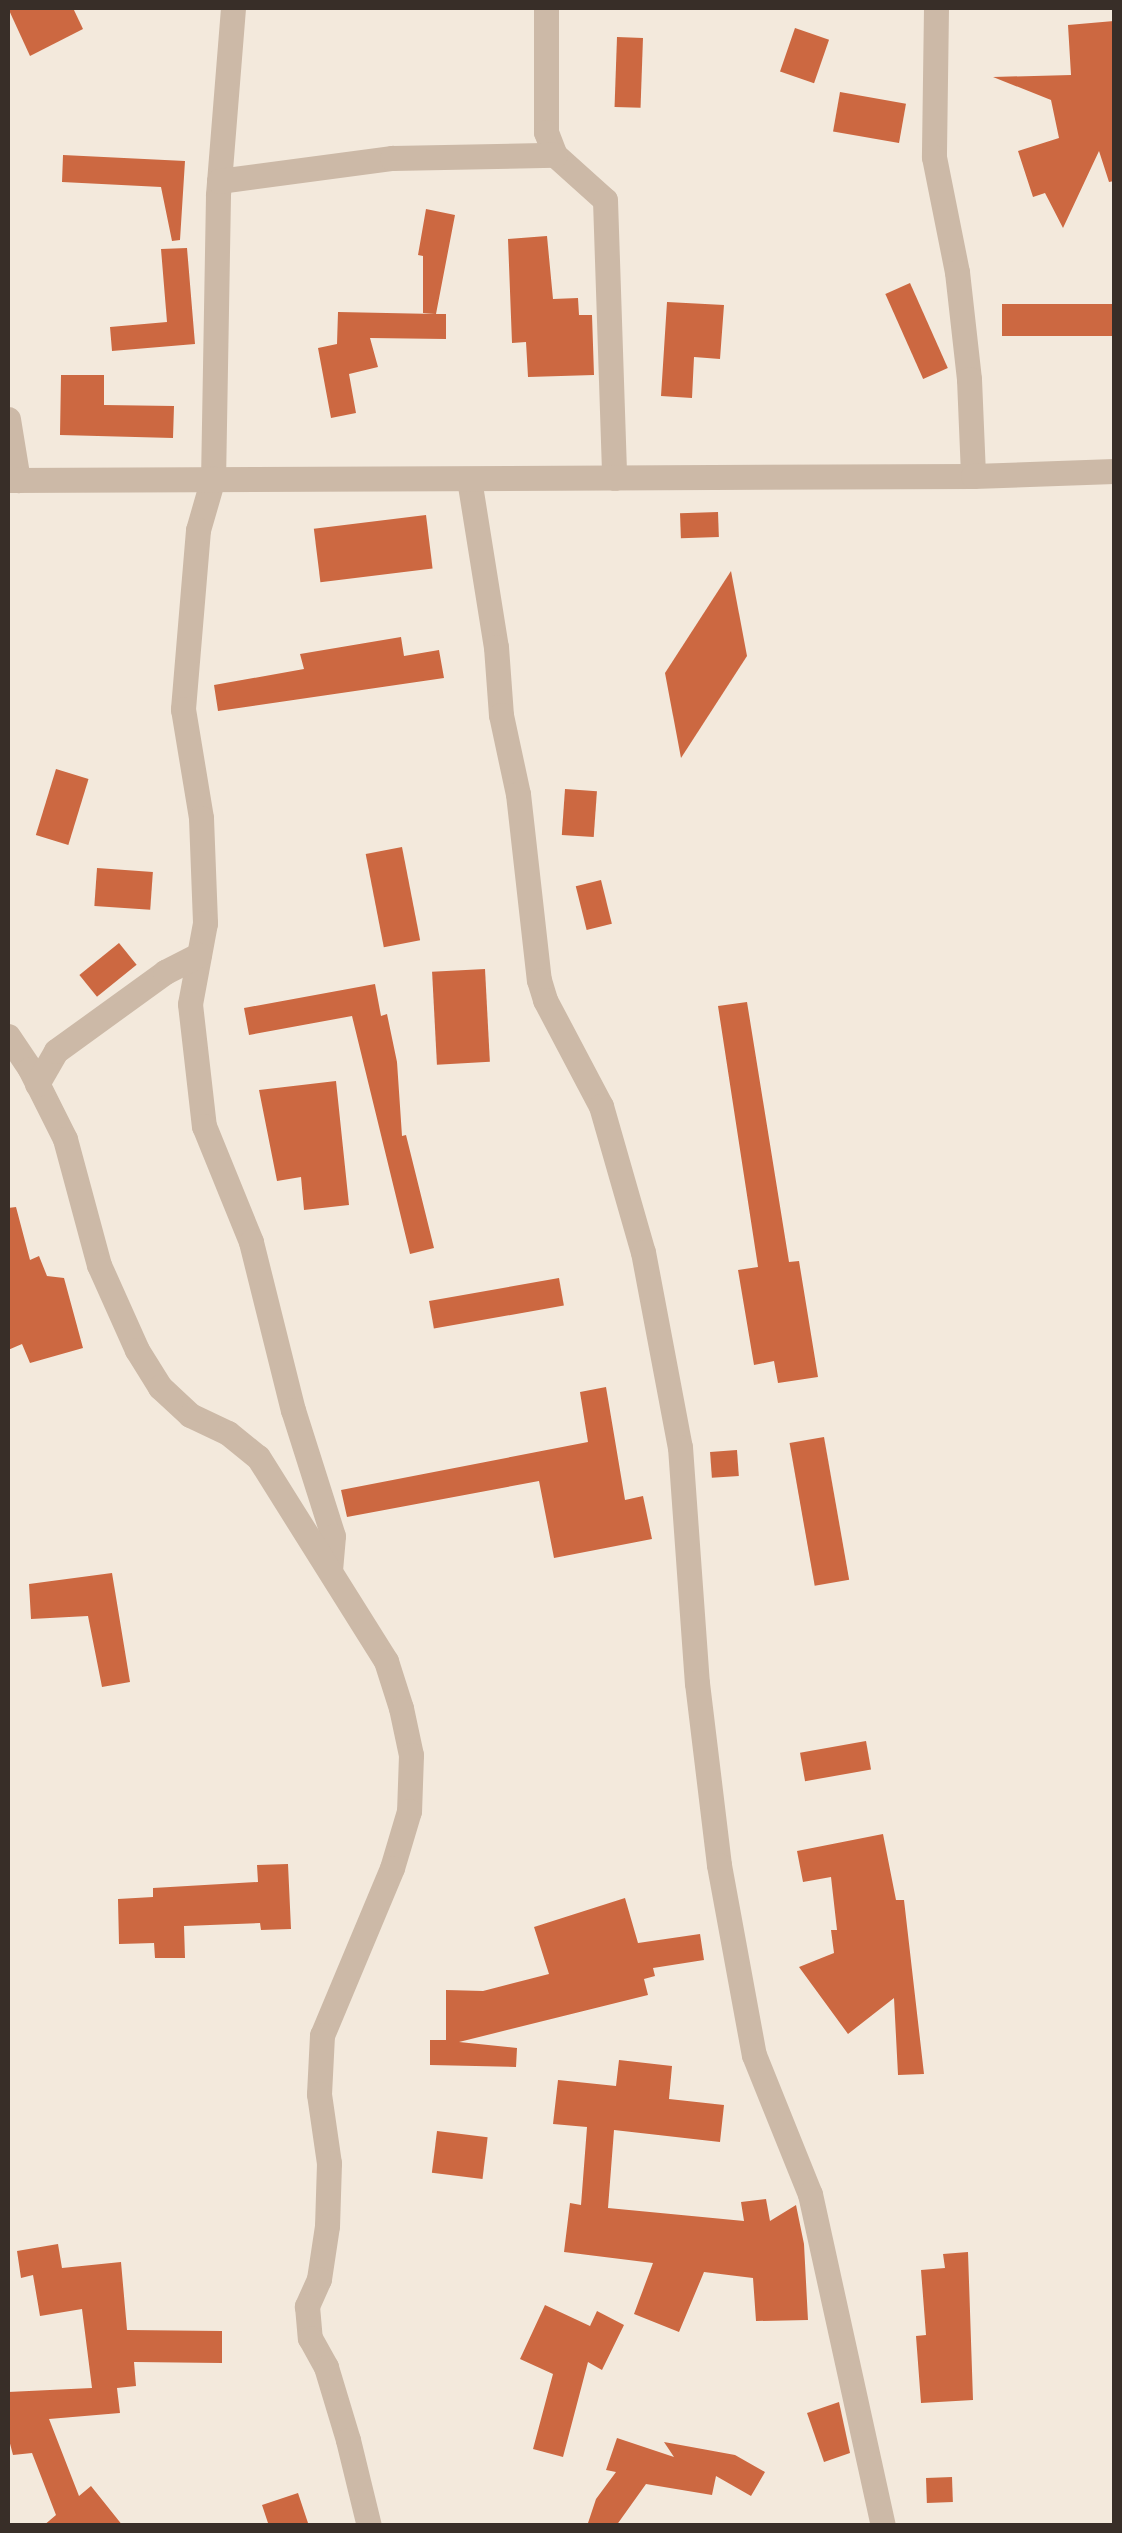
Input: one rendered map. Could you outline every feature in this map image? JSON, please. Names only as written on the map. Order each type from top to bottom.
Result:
[{"type":"street","points":[[232,8],[219,181],[213,478],[198,530],[183,709],[201,818],[205,923],[190,1004],[204,1126],[251,1242],[292,1410],[332,1536],[330,1570]]},
{"type":"street","points":[[546,8],[546,132],[555,155],[604,200],[614,478]]},
{"type":"street","points":[[936,8],[934,157],[959,290],[970,379],[973,476]]},
{"type":"street","points":[[219,181],[392,158],[555,155]]},
{"type":"street","points":[[8,419],[13,480],[973,476],[1114,471]]},
{"type":"street","points":[[469,479],[496,647],[501,715],[518,794],[539,980],[544,1000],[601,1106],[643,1252],[677,1430],[697,1683],[714,1828],[754,2055],[810,2194],[883,2526]]},
{"type":"street","points":[[38,1084],[56,1051],[164,972],[199,955]]},
{"type":"street","points":[[8,1036],[65,1138],[99,1264],[136,1350],[160,1387],[190,1415],[228,1433],[258,1457],[386,1661],[412,1755],[409,1811],[392,1868],[322,2035],[319,2094],[329,2164],[327,2226],[319,2279],[307,2306],[310,2338],[326,2367],[369,2526]]},
{"type":"building","points":[[8,8],[73,8],[83,29],[30,56]]},
{"type":"building","points":[[1114,21],[1114,181],[1109,182],[1099,151],[1063,228],[1045,193],[1033,197],[1018,151],[1059,138],[1051,100],[993,77],[1071,75],[1068,25]]},
{"type":"building","points":[[795,28],[829,40],[814,83],[780,71]]},
{"type":"building","points":[[617,37],[643,38],[641,108],[615,107]]},
{"type":"building","points":[[840,92],[906,104],[899,143],[833,131]]},
{"type":"building","points":[[63,155],[185,161],[180,240],[172,241],[161,187],[62,182]]},
{"type":"building","points":[[426,209],[455,215],[436,314],[446,314],[446,339],[370,338],[378,367],[349,374],[356,413],[331,418],[318,348],[337,344],[338,312],[435,314],[423,313],[423,256],[418,255]]},
{"type":"building","points":[[547,236],[553,299],[578,298],[579,315],[592,315],[594,375],[528,377],[526,342],[512,343],[508,239]]},
{"type":"building","points":[[187,248],[195,344],[112,351],[110,327],[167,322],[161,249]]},
{"type":"building","points":[[910,283],[948,368],[923,379],[885,294]]},
{"type":"building","points":[[667,302],[724,305],[720,359],[694,357],[692,398],[661,396]]},
{"type":"building","points":[[1002,304],[1114,304],[1114,336],[1002,336]]},
{"type":"building","points":[[61,375],[104,375],[104,405],[174,406],[173,438],[60,435]]},
{"type":"building","points":[[718,512],[719,537],[681,538],[680,513]]},
{"type":"building","points":[[426,515],[433,569],[320,582],[314,529]]},
{"type":"building","points":[[731,571],[747,656],[681,758],[665,673]]},
{"type":"building","points":[[401,637],[404,656],[439,650],[444,678],[218,711],[214,685],[304,669],[300,654]]},
{"type":"building","points":[[56,769],[89,779],[68,845],[36,835]]},
{"type":"building","points":[[565,789],[597,791],[594,837],[562,835]]},
{"type":"building","points":[[402,847],[420,940],[384,947],[366,854]]},
{"type":"building","points":[[97,868],[153,872],[150,910],[94,906]]},
{"type":"building","points":[[601,880],[612,924],[587,930],[576,886]]},
{"type":"building","points":[[119,943],[137,965],[97,997],[79,975]]},
{"type":"building","points":[[485,969],[490,1062],[437,1065],[432,972]]},
{"type":"building","points":[[375,984],[381,1016],[387,1014],[397,1062],[402,1136],[406,1135],[434,1248],[410,1254],[352,1016],[249,1035],[244,1008]]},
{"type":"building","points":[[747,1002],[789,1262],[799,1261],[818,1377],[778,1383],[774,1361],[754,1365],[738,1270],[758,1267],[718,1006]]},
{"type":"building","points":[[336,1081],[349,1205],[304,1210],[301,1177],[277,1181],[259,1090]]},
{"type":"building","points":[[16,1207],[30,1260],[39,1256],[47,1276],[64,1278],[83,1348],[30,1363],[22,1344],[8,1350],[8,1208]]},
{"type":"building","points":[[559,1278],[564,1306],[434,1328],[429,1301]]},
{"type":"building","points":[[606,1387],[625,1500],[643,1496],[652,1539],[554,1558],[539,1481],[347,1517],[341,1490],[588,1442],[580,1392]]},
{"type":"building","points":[[824,1437],[849,1580],[815,1586],[790,1443]]},
{"type":"building","points":[[737,1450],[739,1476],[712,1478],[710,1452]]},
{"type":"building","points":[[112,1573],[130,1682],[102,1687],[88,1616],[31,1619],[29,1584]]},
{"type":"building","points":[[866,1741],[871,1770],[805,1781],[800,1753]]},
{"type":"building","points":[[883,1834],[896,1900],[904,1900],[924,2074],[898,2075],[894,1998],[848,2034],[799,1967],[834,1953],[831,1930],[837,1930],[831,1877],[803,1882],[797,1851]]},
{"type":"building","points":[[288,1864],[291,1929],[261,1930],[260,1923],[184,1926],[185,1958],[155,1958],[154,1943],[119,1944],[118,1899],[153,1897],[153,1888],[258,1882],[257,1865]]},
{"type":"building","points":[[625,1898],[638,1943],[700,1934],[704,1960],[653,1968],[655,1976],[644,1979],[648,1995],[459,2042],[517,2048],[516,2067],[430,2065],[430,2040],[446,2040],[446,1990],[483,1991],[549,1974],[534,1927]]},
{"type":"building","points":[[619,2060],[672,2066],[669,2099],[724,2105],[720,2142],[614,2130],[608,2208],[744,2221],[741,2202],[766,2199],[770,2221],[796,2205],[804,2244],[808,2320],[756,2321],[753,2278],[704,2272],[679,2332],[634,2314],[653,2263],[564,2252],[570,2203],[581,2205],[587,2127],[553,2124],[558,2080],[616,2086]]},
{"type":"building","points":[[437,2131],[488,2137],[483,2179],[432,2173]]},
{"type":"building","points":[[58,2244],[62,2268],[121,2262],[127,2330],[222,2331],[222,2363],[134,2362],[136,2386],[117,2388],[120,2413],[49,2419],[79,2496],[91,2486],[123,2526],[43,2526],[56,2515],[32,2453],[13,2455],[8,2436],[8,2392],[92,2388],[82,2309],[40,2316],[33,2275],[21,2278],[17,2251]]},
{"type":"building","points":[[968,2252],[973,2400],[921,2403],[916,2336],[926,2335],[921,2270],[945,2268],[943,2254]]},
{"type":"building","points":[[545,2305],[590,2326],[597,2311],[624,2325],[602,2370],[588,2362],[563,2457],[533,2449],[553,2374],[520,2359]]},
{"type":"building","points":[[839,2402],[850,2453],[824,2462],[807,2413]]},
{"type":"building","points":[[617,2438],[674,2457],[664,2442],[735,2455],[765,2472],[751,2496],[716,2476],[712,2495],[646,2484],[616,2526],[587,2526],[596,2499],[616,2472],[606,2470]]},
{"type":"building","points":[[952,2477],[953,2502],[927,2503],[926,2478]]},
{"type":"building","points":[[298,2493],[309,2526],[269,2526],[262,2505]]}]
